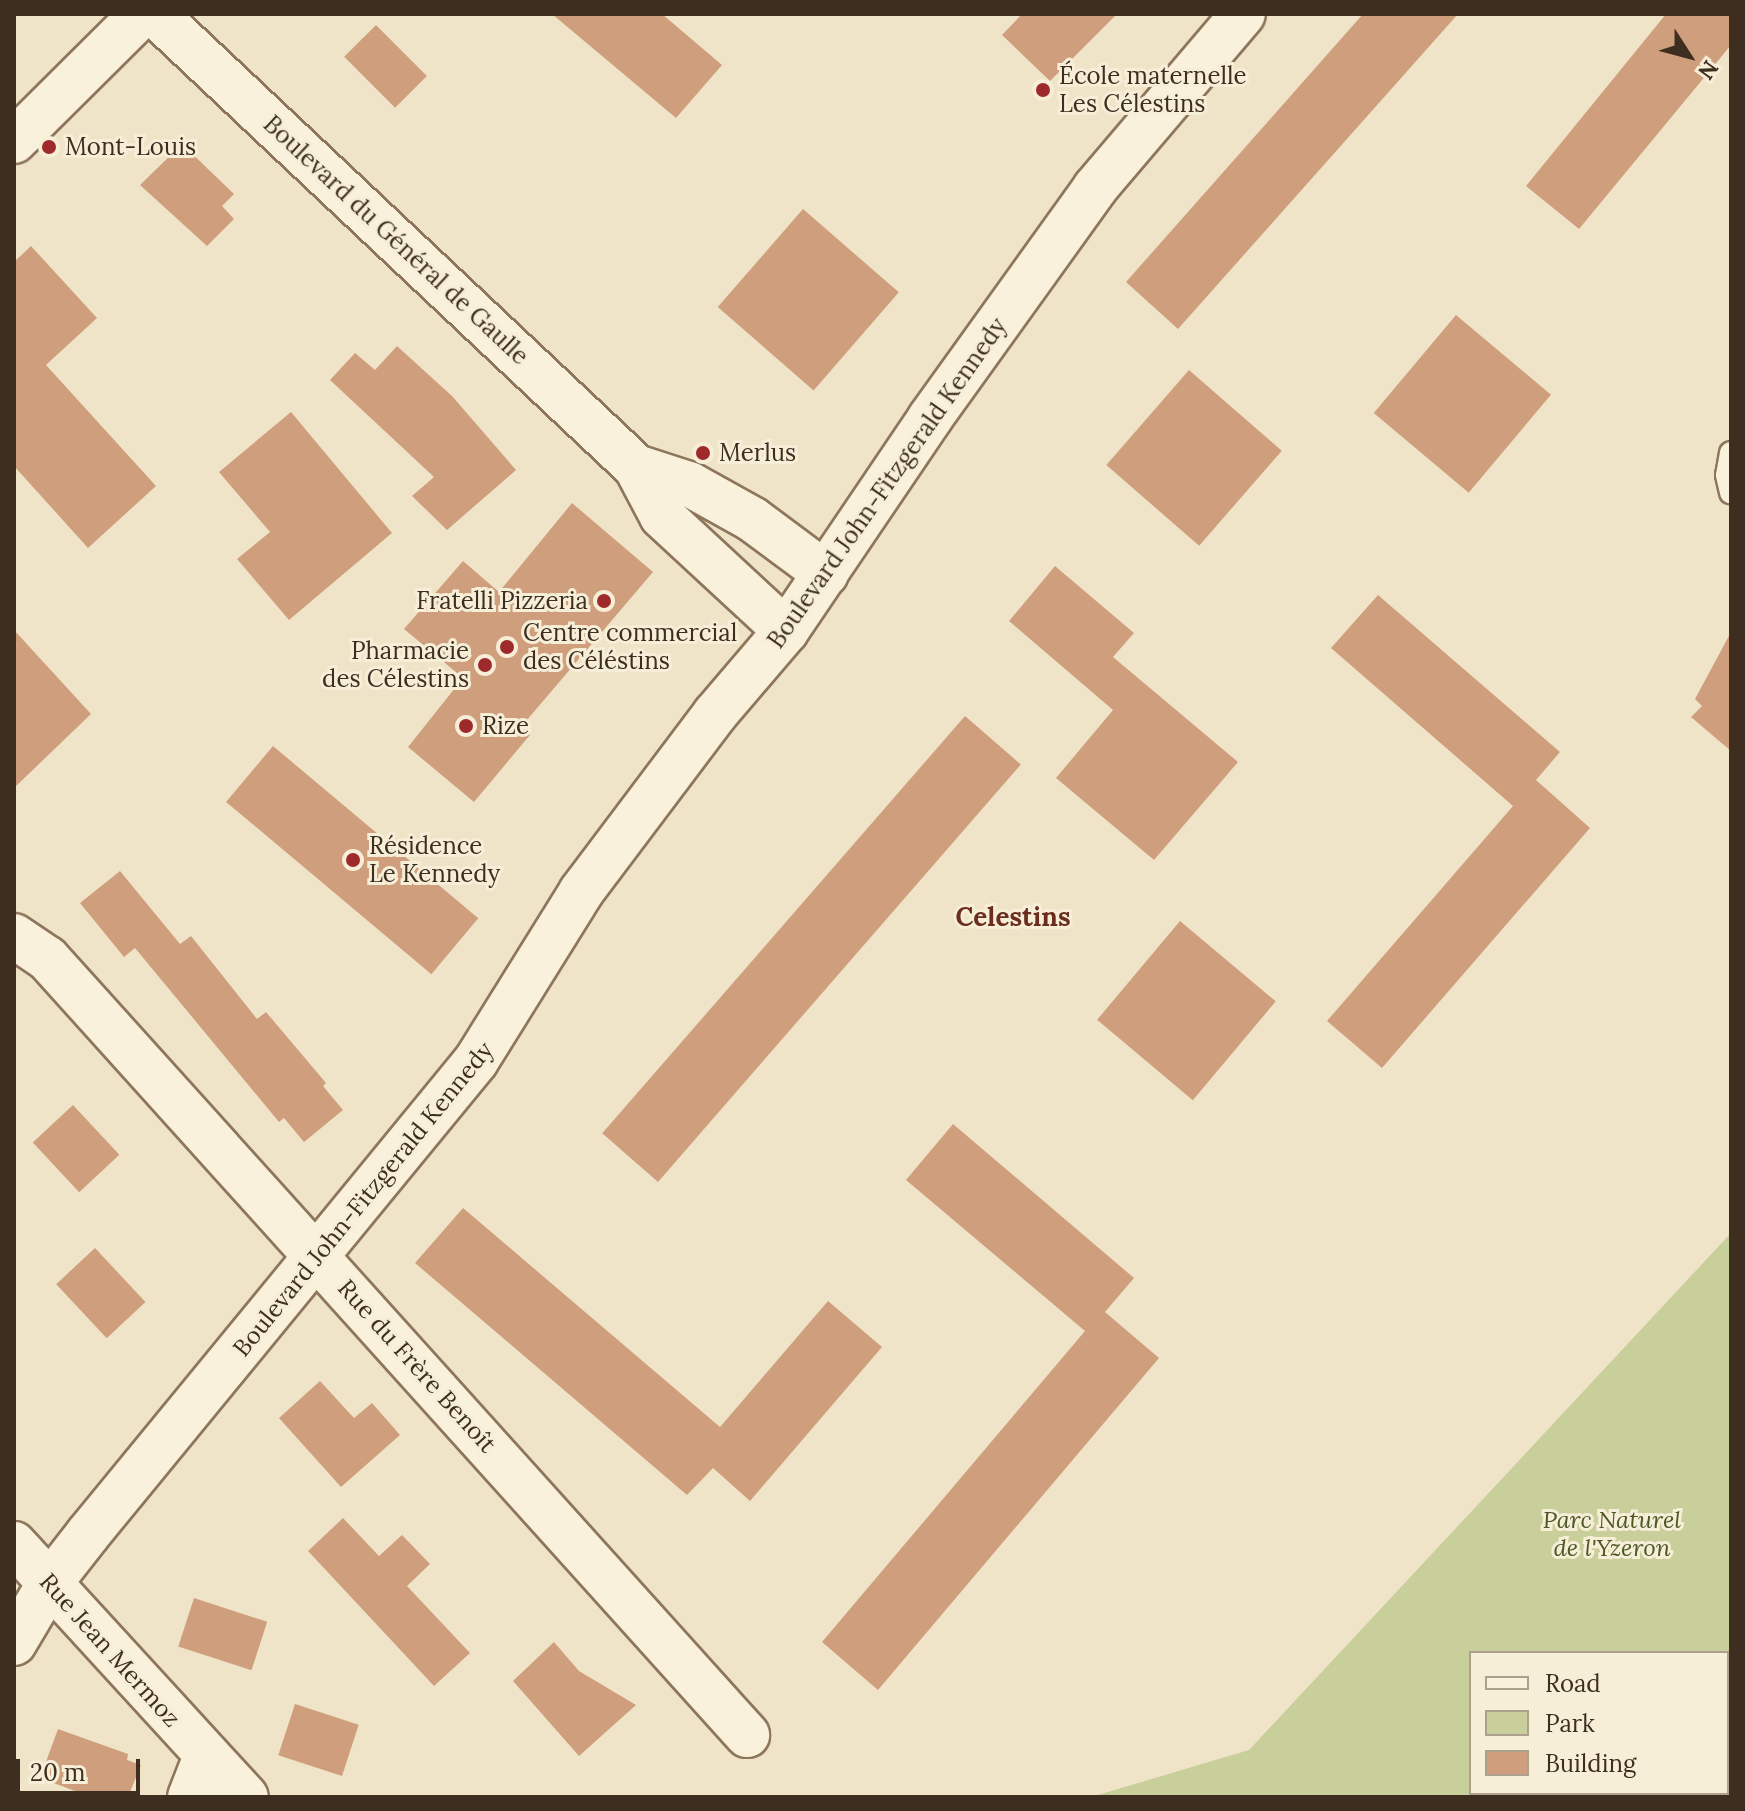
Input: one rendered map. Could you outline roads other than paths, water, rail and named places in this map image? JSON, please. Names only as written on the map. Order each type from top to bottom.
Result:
[{"type":"street","points":[[14,141],[142,14]]},
{"type":"street","name":"Boulevard du Général de Gaulle","points":[[155,14],[636,467],[662,516],[786,631]]},
{"type":"street","name":"Boulevard John-Fitzgerald Kennedy","points":[[14,1643],[49,1584],[476,1061],[581,892],[715,714],[786,631],[930,418],[1095,188],[1243,14]]},
{"type":"street","name":"Boulevard du Général de Gaulle","points":[[636,467],[689,484],[752,519],[826,574]]},
{"type":"street","name":"Rue du Frère Benoît","points":[[14,936],[47,958],[747,1735]]},
{"type":"street","name":"Rue Jean Mermoz","points":[[14,1544],[246,1797]]},
{"type":"street","points":[[190,1797],[206,1756]]},
{"type":"lane","points":[[1731,453],[1727,475],[1731,493]]},
{"type":"place","name":"École maternelle Les Célestins","points":[[1043,90]]},
{"type":"place","name":"Mont-Louis","points":[[49,147]]},
{"type":"place","name":"Merlus","points":[[703,453]]},
{"type":"place","name":"Fratelli Pizzeria","points":[[604,601]]},
{"type":"place","name":"Centre commercial des Céléstins","points":[[507,647]]},
{"type":"place","name":"Pharmacie des Célestins","points":[[485,665]]},
{"type":"place","name":"Rize","points":[[466,726]]},
{"type":"place","name":"Résidence Le Kennedy","points":[[353,860]]},
{"type":"district","name":"Celestins","points":[[1013,917]]},
{"type":"park label","name":"Parc Naturel de l'Yzeron","points":[[1612,1534]]}]
